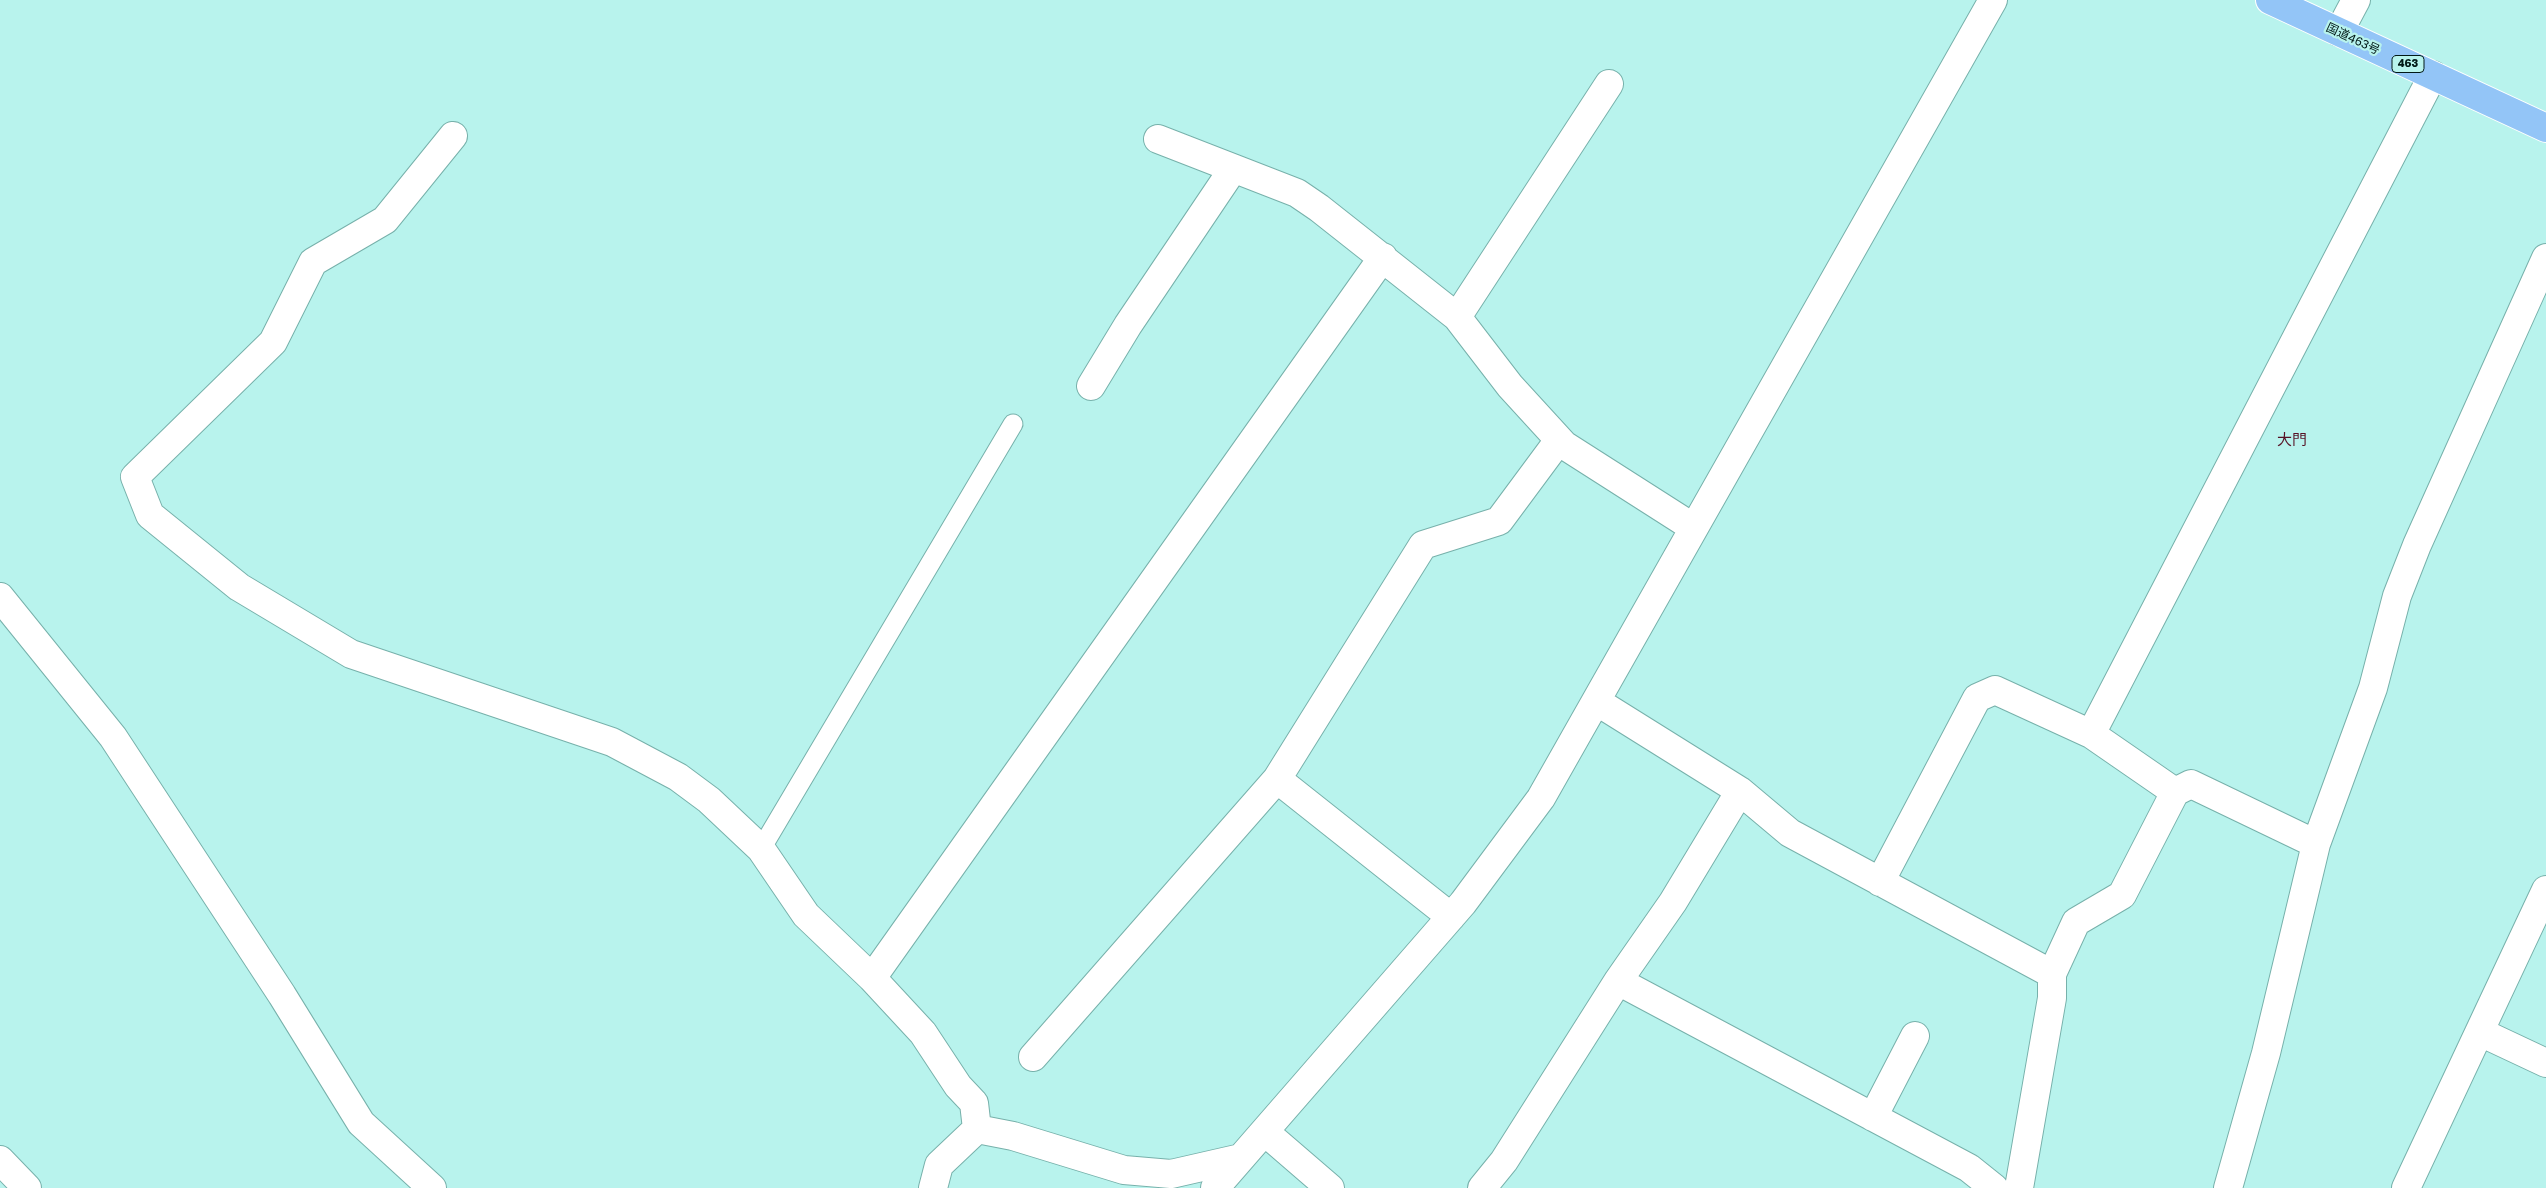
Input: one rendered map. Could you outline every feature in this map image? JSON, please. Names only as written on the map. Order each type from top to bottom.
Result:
[{"type":"highway","name":"国道463号","points":[[2270,0],[2546,128]]},
{"type":"street","points":[[1215,1188],[1451,917],[1541,798],[1993,0]]},
{"type":"street","points":[[2339,32],[2356,0]]},
{"type":"street","points":[[2091,734],[2433,75]]},
{"type":"street","points":[[1457,317],[1609,84]]},
{"type":"street","points":[[453,136],[385,220],[313,262],[273,342],[135,478],[150,515],[240,587],[351,654],[612,742],[678,777],[709,800],[761,849],[806,915],[872,978],[922,1033],[958,1086],[974,1103],[977,1129]]},
{"type":"street","points":[[1158,139],[1297,193],[1457,317],[1510,386],[1559,440],[1694,528]]},
{"type":"street","points":[[1091,386],[1128,326],[1233,169]]},
{"type":"street","points":[[872,978],[1383,258]]},
{"type":"street","points":[[2228,1188],[2266,1053],[2316,844],[2373,688],[2397,596],[2414,553],[2546,258]]},
{"type":"street","points":[[1033,1057],[1277,780],[1422,546],[1499,521],[1559,440]]},
{"type":"street","points":[[0,597],[114,737],[282,995],[362,1123],[432,1188]]},
{"type":"street","points":[[1880,882],[1977,698],[1995,690],[2091,734],[2175,792]]},
{"type":"street","points":[[1596,701],[1740,791],[1790,833],[2052,974]]},
{"type":"street","points":[[1277,780],[1451,917]]},
{"type":"street","points":[[2019,1188],[2052,998],[2052,974],[2076,922],[2122,895],[2175,792],[2191,784],[2316,844]]},
{"type":"street","points":[[1482,1188],[1504,1161],[1618,981],[1673,902],[1740,791]]},
{"type":"street","points":[[2406,1188],[2546,890]]},
{"type":"street","points":[[1618,981],[1969,1168],[1994,1188]]},
{"type":"street","points":[[2480,1032],[2546,1063]]},
{"type":"street","points":[[1873,1117],[1915,1036]]},
{"type":"street","points":[[977,1129],[1013,1136],[1124,1170],[1171,1174],[1241,1158]]},
{"type":"street","points":[[933,1188],[939,1165],[977,1129]]},
{"type":"street","points":[[1265,1132],[1330,1188]]},
{"type":"street","points":[[0,1160],[27,1188]]},
{"type":"lane","points":[[761,849],[1013,424]]},
{"type":"district","name":"大門","points":[[2292,440]]}]
